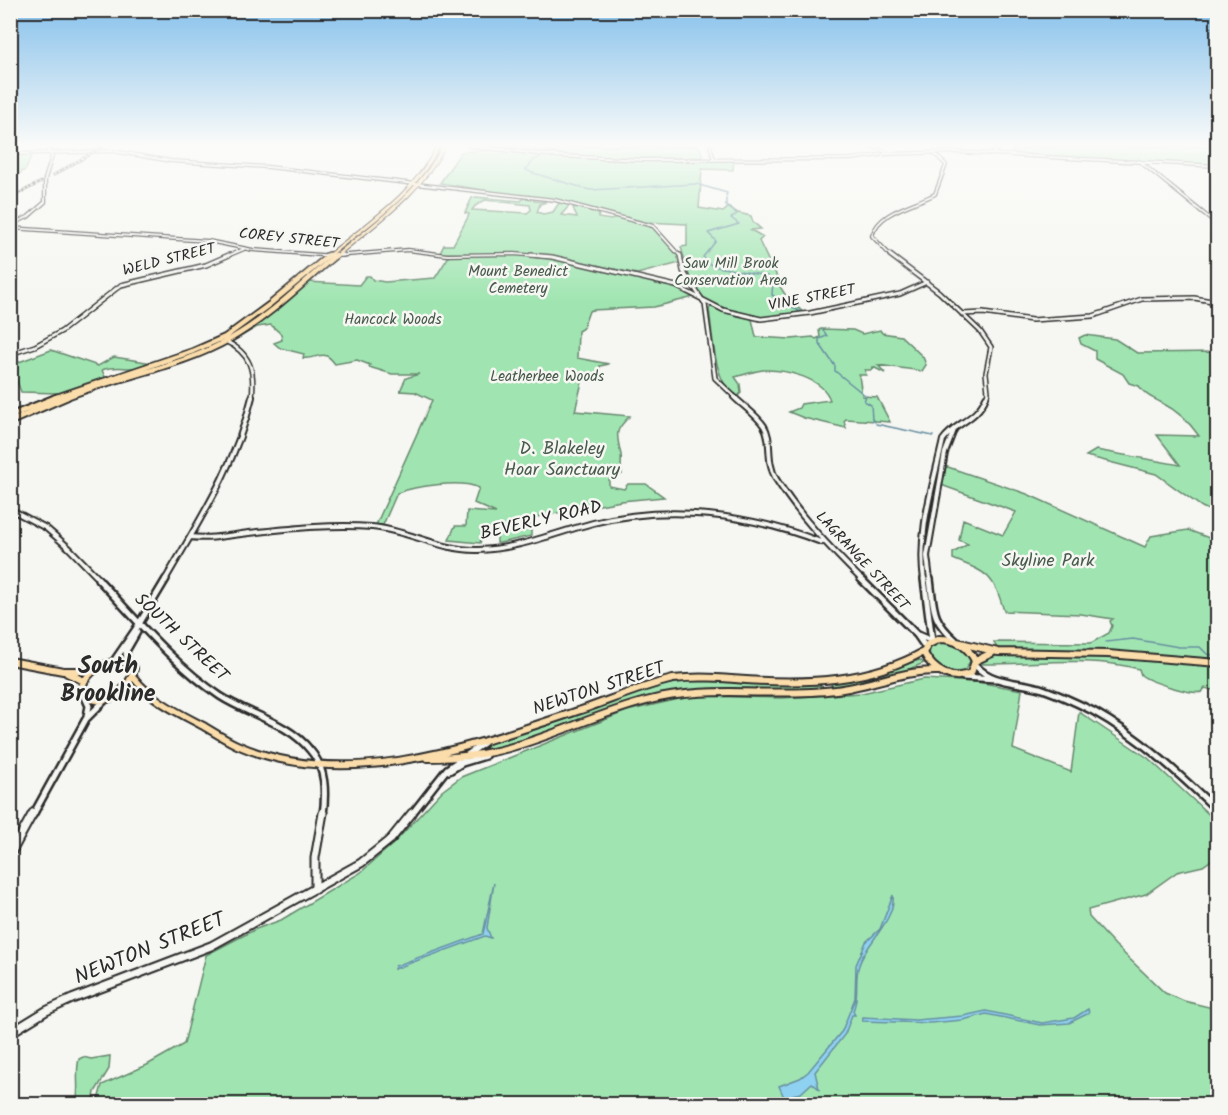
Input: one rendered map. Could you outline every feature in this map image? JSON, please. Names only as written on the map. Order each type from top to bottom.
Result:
[{"type":"highway","points":[[223,341],[398,198]]},
{"type":"highway","points":[[10,416],[72,391],[202,353],[251,326],[404,198]]},
{"type":"highway","points":[[10,422],[147,368]]},
{"type":"main road","points":[[10,227],[27,218],[46,201],[46,198]]},
{"type":"main road","name":"LAGRANGE STREET","points":[[540,198],[650,225],[657,228],[681,255],[683,272],[706,308],[715,378],[761,422],[768,438],[768,458],[775,477],[825,544],[917,635],[925,649]]},
{"type":"main road","points":[[927,198],[893,214],[871,232],[876,242],[893,258],[927,282],[962,314],[987,340],[991,355],[986,373],[988,392],[986,401],[972,418],[945,436],[939,451],[921,540],[923,578],[932,640]]},
{"type":"main road","points":[[1185,198],[1218,225]]},
{"type":"main road","name":"COREY STREET","points":[[10,227],[208,241],[245,248],[328,256],[408,250],[445,255],[543,256],[631,274],[690,292],[702,299]]},
{"type":"main road","name":"WELD STREET","points":[[10,354],[35,346],[64,330],[121,285],[206,265],[245,248]]},
{"type":"main road","name":"VINE STREET","points":[[702,299],[745,317],[770,319],[900,294],[927,282]]},
{"type":"main road","points":[[690,292],[696,290]]},
{"type":"main road","points":[[962,314],[988,313],[1032,320],[1093,316],[1142,299],[1188,298],[1218,302]]},
{"type":"main road","points":[[706,308],[717,307]]},
{"type":"main road","points":[[127,662],[126,651],[190,537],[235,450],[249,407],[253,372],[250,362],[238,348],[223,341]]},
{"type":"main road","points":[[956,429],[945,453],[927,556],[936,621],[944,632],[970,651],[982,672],[998,679]]},
{"type":"main road","name":"SOUTH STREET","points":[[10,509],[45,528],[67,546],[140,624],[208,687],[222,697],[291,732],[305,744],[320,765],[325,786],[325,807],[315,857],[315,889]]},
{"type":"main road","name":"BEVERLY ROAD","points":[[190,537],[317,527],[374,527],[401,532],[442,547],[480,550],[513,544],[610,519],[665,513],[756,522],[798,533],[825,544]]},
{"type":"main road","points":[[114,662],[140,624]]},
{"type":"main road","name":"LAGRANGE STREET","points":[[917,635],[932,640]]},
{"type":"main road","points":[[938,671],[928,662],[925,649],[932,640],[944,638],[998,652],[1108,654],[1218,663]]},
{"type":"main road","name":"NEWTON STREET","points":[[10,1033],[46,1011],[72,999],[211,946],[361,863],[381,849],[437,781],[462,756],[488,741],[669,680],[700,677],[788,681],[834,679],[882,669],[912,658],[925,649]]},
{"type":"main road","points":[[960,677],[971,671],[982,656],[998,652]]},
{"type":"main road","points":[[10,661],[63,671],[94,670],[114,662],[127,662],[134,668],[134,678],[122,692]]},
{"type":"main road","points":[[10,855],[86,719],[89,706],[82,691],[84,681],[94,670]]},
{"type":"main road","points":[[134,678],[145,690],[207,730],[232,743],[274,757],[320,765],[462,756],[511,748],[627,706],[665,696],[720,690],[818,692],[858,687],[917,670],[938,671],[960,677],[998,679],[1041,689],[1083,706],[1130,736],[1172,768],[1218,811]]},
{"type":"main road","points":[[63,671],[84,681]]},
{"type":"main road","points":[[86,719],[107,699],[122,692],[145,690]]},
{"type":"main road","points":[[84,694],[93,700],[107,699]]},
{"type":"main road","points":[[408,759],[488,741]]},
{"type":"main road","name":"NEWTON STREET","points":[[437,781],[462,763],[511,748]]},
{"type":"green space","name":"Mount Benedict Cemetery","points":[[472,198],[521,201],[524,198],[535,199],[534,201],[546,202],[540,204],[537,212],[543,214],[553,212],[559,203],[570,205],[561,215],[577,217],[573,208],[578,207],[599,214],[598,218],[611,220],[615,217],[653,228],[679,255],[680,263],[637,274],[549,255],[440,253],[444,245],[453,245],[468,217],[469,214],[465,213]],"holes":[[[485,200],[530,205],[531,210],[527,213],[472,210]]]},
{"type":"green space","name":"Saw Mill Brook Conservation Area","points":[[547,198],[700,198],[699,208],[723,212],[729,207],[738,213],[751,216],[753,222],[761,229],[751,230],[763,237],[759,241],[774,268],[779,285],[788,299],[803,312],[763,318],[710,305],[691,282],[681,247],[687,246],[687,224],[645,222]]},
{"type":"green space","points":[[518,255],[608,268],[654,280],[694,297],[654,307],[592,310],[589,311],[583,328],[578,331],[577,358],[609,364],[600,366],[598,375],[583,378],[575,411],[630,416],[621,426],[618,434],[622,474],[609,480],[609,486],[624,489],[628,484],[646,484],[664,497],[621,501],[531,518],[531,536],[497,543],[497,535],[482,536],[480,543],[449,540],[455,526],[466,526],[467,511],[496,513],[474,503],[479,488],[462,484],[439,484],[397,493],[383,525],[376,525],[432,400],[415,392],[400,391],[406,378],[419,374],[392,374],[369,367],[370,365],[357,360],[335,364],[324,355],[303,358],[304,354],[280,348],[274,343],[282,340],[281,334],[271,325],[257,327],[238,338],[308,282],[359,285],[366,276],[385,282],[435,278],[449,256]]},
{"type":"green space","points":[[711,307],[752,319],[756,337],[791,339],[813,337],[816,339],[820,337],[819,330],[821,329],[853,330],[862,334],[880,330],[882,333],[901,336],[923,357],[926,365],[922,371],[878,365],[885,373],[873,367],[871,370],[865,370],[866,375],[859,375],[862,396],[877,397],[890,422],[846,419],[844,421],[846,428],[804,418],[789,412],[799,408],[801,404],[830,400],[820,386],[802,376],[782,371],[760,371],[735,377],[740,384],[741,393],[738,396],[730,391],[723,382],[713,345],[709,309]]},
{"type":"green space","points":[[1085,335],[1115,339],[1137,353],[1217,352],[1217,514],[1202,507],[1156,474],[1086,456],[1096,450],[1180,465],[1157,435],[1199,436],[1172,409],[1149,396],[1139,386],[1129,383],[1123,374],[1095,359],[1095,351],[1081,344],[1079,338]]},
{"type":"green space","points":[[51,350],[98,366],[114,357],[153,363],[137,368],[102,370],[105,377],[58,393],[21,392],[11,365]]},
{"type":"green space","name":"Skyline Park","points":[[945,466],[1027,494],[1145,547],[1151,536],[1188,530],[1217,541],[1217,691],[1205,688],[1202,692],[1181,690],[1146,678],[1141,675],[1139,669],[1100,662],[979,664],[979,661],[1000,655],[994,642],[1091,643],[1109,633],[1112,626],[1110,621],[1113,619],[1081,614],[1004,611],[996,589],[988,576],[953,559],[953,553],[968,544],[959,540],[963,519],[1003,535],[1016,512],[941,485]]},
{"type":"green space","points":[[947,641],[967,654],[970,661],[965,670],[950,672],[929,658],[930,647]]},
{"type":"green space","points":[[920,660],[924,663],[889,677],[835,688],[831,685],[833,682],[880,672]]},
{"type":"green space","points":[[708,679],[818,683],[822,687],[819,689],[702,689],[663,694],[618,706],[507,745],[484,751],[483,749],[504,737],[624,696],[665,685]]},
{"type":"green space","points":[[924,679],[977,682],[1022,690],[1013,749],[1071,772],[1079,712],[1148,758],[1217,822],[1217,856],[1203,866],[1177,872],[1146,894],[1088,910],[1089,917],[1165,993],[1184,1001],[1217,1009],[1217,1104],[1028,1102],[1028,1104],[97,1104],[102,1085],[147,1065],[184,1044],[206,955],[256,929],[281,920],[360,873],[394,843],[442,791],[461,777],[627,711],[679,699],[701,696],[781,698],[862,693]]},
{"type":"green space","points":[[110,1056],[109,1069],[95,1092],[93,1104],[76,1104],[79,1059]]},
{"type":"water","points":[[494,883],[487,928],[491,938],[485,936],[394,969],[395,966],[483,934]]},
{"type":"water","points":[[893,895],[890,913],[859,965],[856,999],[853,1011],[855,1015],[852,1015],[845,1034],[815,1072],[819,1089],[812,1083],[801,1093],[792,1095],[790,1104],[787,1104],[779,1086],[800,1078],[808,1072],[842,1031],[855,998],[856,965],[866,942],[880,929]]},
{"type":"water","points":[[1088,1009],[1089,1013],[1069,1023],[1040,1025],[986,1014],[963,1020],[930,1023],[862,1021],[863,1017],[916,1020],[963,1016],[986,1011],[1042,1023],[1074,1018]]},
{"type":"waterway","points":[[726,199],[726,206],[737,214],[731,218],[739,224],[708,233],[716,241],[703,257],[712,266],[767,276],[773,281],[772,295],[799,311]]},
{"type":"waterway","points":[[823,330],[827,336],[819,339],[819,343],[835,366],[835,371],[866,396],[864,401],[871,405],[872,419],[875,422]]},
{"type":"waterway","points":[[876,424],[933,436]]},
{"type":"waterway","points":[[1106,642],[1133,639],[1179,647],[1200,647],[1207,654],[1218,656]]},
{"type":"district","name":"South Brookline","points":[[108,680]]},
{"type":"park label","name":"Hancock Woods","points":[[393,320]]},
{"type":"park label","name":"Leatherbee Woods","points":[[547,377]]},
{"type":"park label","name":"D. Blakeley Hoar Sanctuary","points":[[562,459]]}]
